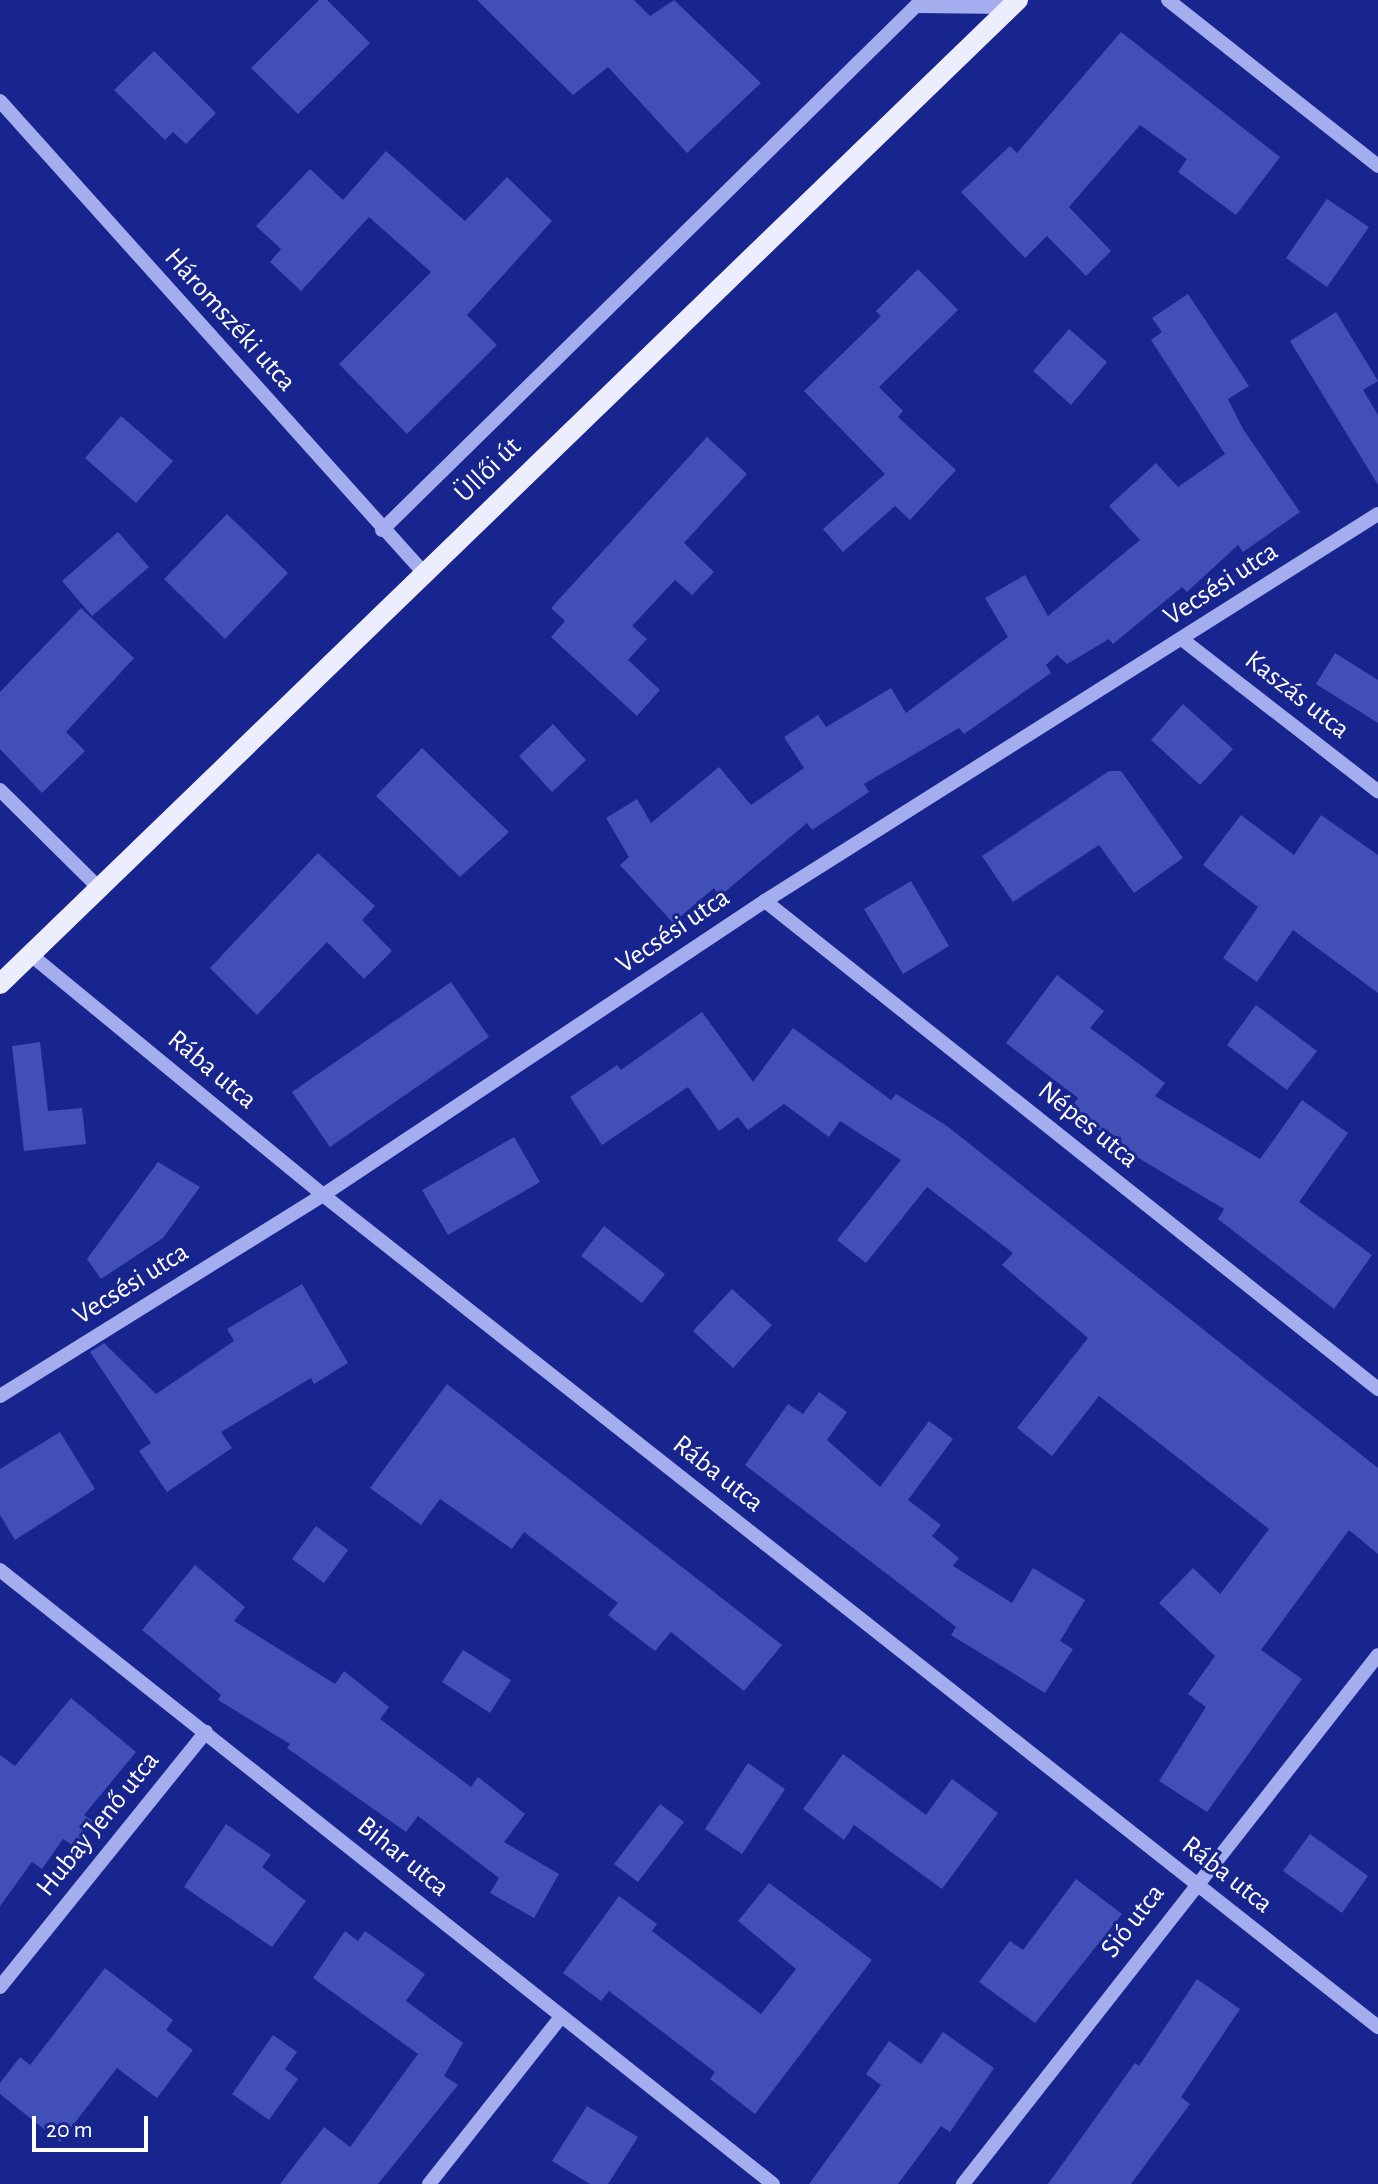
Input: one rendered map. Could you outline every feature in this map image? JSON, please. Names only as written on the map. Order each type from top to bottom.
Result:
[{"type":"main road","name":"Üllői út","points":[[0,984],[1014,4]]},
{"type":"street","points":[[1168,0],[1378,166]]},
{"type":"street","points":[[382,530],[916,6],[1014,4]]},
{"type":"street","name":"Háromszéki utca","points":[[0,101],[382,530],[423,572]]},
{"type":"street","name":"Vecsési utca","points":[[0,1396],[323,1195],[765,901],[1183,640],[1378,514]]},
{"type":"street","name":"Kaszás utca","points":[[1183,640],[1378,791]]},
{"type":"street","points":[[0,790],[99,888]]},
{"type":"street","name":"Népes utca","points":[[765,901],[1378,1389]]},
{"type":"street","name":"Rába utca","points":[[31,955],[323,1195],[1378,2027]]},
{"type":"street","name":"Bihar utca","points":[[0,1570],[773,2184]]},
{"type":"street","name":"Sió utca","points":[[963,2184],[1378,1655]]},
{"type":"street","name":"Hubay Jenő utca","points":[[0,1987],[206,1732]]},
{"type":"street","points":[[429,2184],[561,2017]]},
{"type":"building","points":[[319,0],[327,0],[370,43],[298,114],[251,68]]},
{"type":"building","points":[[477,0],[634,0],[650,16],[674,0],[761,83],[687,153],[608,67],[573,95]]},
{"type":"building","points":[[1121,32],[1280,157],[1236,215],[1178,172],[1187,159],[1140,125],[1069,207],[1111,251],[1086,276],[1047,236],[1025,258],[961,192],[1010,146],[1017,153]]},
{"type":"building","points":[[154,51],[216,113],[186,144],[173,132],[165,140],[114,90]]},
{"type":"building","points":[[386,151],[465,221],[507,177],[552,221],[467,315],[497,345],[407,434],[339,364],[431,272],[369,217],[301,291],[270,262],[281,249],[256,226],[310,169],[343,200]]},
{"type":"building","points":[[1327,199],[1369,227],[1327,287],[1286,258]]},
{"type":"building","points":[[918,269],[958,310],[879,387],[903,411],[898,417],[956,470],[910,520],[895,506],[843,552],[823,529],[885,474],[804,391],[881,316],[876,311]]},
{"type":"building","points":[[1188,294],[1249,386],[1228,399],[1243,429],[1300,512],[1243,552],[1238,545],[1187,592],[1182,587],[1113,644],[1109,639],[1067,664],[1057,655],[1046,665],[1051,673],[964,734],[959,728],[864,784],[869,792],[812,830],[807,823],[720,896],[714,888],[673,923],[620,865],[629,857],[606,818],[637,799],[651,823],[719,767],[751,805],[804,768],[784,737],[818,715],[826,727],[891,688],[906,713],[1008,637],[985,598],[1025,575],[1048,616],[1140,540],[1109,506],[1156,463],[1178,487],[1225,454],[1151,340],[1162,332],[1152,318]]},
{"type":"building","points":[[1336,312],[1378,381],[1363,390],[1378,415],[1378,485],[1290,341]]},
{"type":"building","points":[[1069,329],[1107,362],[1071,405],[1033,371]]},
{"type":"building","points":[[121,416],[173,461],[136,503],[85,458]]},
{"type":"building","points":[[707,437],[747,474],[684,543],[714,572],[692,595],[675,580],[632,626],[647,639],[628,660],[660,690],[637,716],[551,637],[565,621],[551,608]]},
{"type":"building","points":[[227,514],[288,573],[225,639],[164,579]]},
{"type":"building","points":[[118,532],[149,567],[92,616],[62,581]]},
{"type":"building","points":[[81,608],[134,658],[66,732],[85,751],[42,793],[0,749],[0,692]]},
{"type":"building","points":[[1335,653],[1378,680],[1378,723],[1316,684]]},
{"type":"building","points":[[1183,704],[1233,749],[1200,785],[1151,740]]},
{"type":"building","points":[[553,724],[586,760],[552,792],[519,756]]},
{"type":"building","points":[[422,748],[509,832],[460,877],[376,796]]},
{"type":"building","points":[[1109,771],[1121,771],[1183,858],[1134,893],[1099,845],[1013,902],[982,856]]},
{"type":"building","points":[[1241,815],[1294,855],[1321,815],[1378,855],[1378,993],[1293,930],[1257,982],[1223,958],[1258,907],[1203,865]]},
{"type":"building","points":[[318,853],[375,906],[362,920],[392,951],[364,979],[327,942],[257,1015],[210,968]]},
{"type":"building","points":[[911,881],[949,946],[903,974],[864,909]]},
{"type":"building","points":[[1057,975],[1104,1011],[1090,1028],[1165,1083],[1155,1096],[1260,1159],[1302,1100],[1348,1133],[1299,1202],[1372,1255],[1334,1309],[1218,1219],[1224,1209],[1130,1153],[1070,1109],[1078,1098],[1006,1043]]},
{"type":"building","points":[[451,982],[489,1037],[330,1147],[292,1092]]},
{"type":"building","points":[[1256,1005],[1317,1051],[1287,1090],[1227,1045]]},
{"type":"building","points":[[702,1012],[753,1082],[793,1028],[891,1100],[896,1094],[947,1126],[1378,1468],[1378,1554],[1349,1530],[1261,1650],[1302,1679],[1207,1812],[1159,1781],[1206,1707],[1188,1694],[1215,1656],[1159,1603],[1193,1568],[1220,1594],[1269,1529],[1099,1396],[1052,1456],[1017,1428],[1088,1338],[1002,1265],[1013,1253],[927,1187],[866,1263],[837,1240],[901,1160],[840,1121],[829,1137],[784,1104],[748,1130],[738,1117],[719,1131],[688,1087],[602,1145],[570,1097],[617,1065],[621,1070]]},
{"type":"building","points":[[40,1042],[48,1111],[82,1108],[86,1144],[24,1151],[12,1046]]},
{"type":"building","points":[[514,1137],[540,1182],[448,1235],[422,1190]]},
{"type":"building","points":[[158,1162],[200,1187],[163,1238],[101,1279],[87,1259]]},
{"type":"building","points":[[604,1226],[665,1274],[642,1303],[581,1256]]},
{"type":"building","points":[[302,1284],[348,1363],[314,1384],[311,1378],[221,1432],[232,1448],[167,1492],[139,1451],[151,1443],[90,1352],[104,1343],[156,1394],[234,1341],[227,1329]]},
{"type":"building","points":[[732,1289],[772,1325],[733,1368],[693,1331]]},
{"type":"building","points":[[447,1384],[782,1645],[744,1691],[671,1632],[655,1651],[608,1615],[618,1603],[524,1532],[512,1549],[440,1499],[421,1525],[370,1488]]},
{"type":"building","points":[[819,1392],[847,1412],[827,1440],[880,1487],[929,1421],[953,1439],[908,1500],[941,1525],[932,1536],[959,1558],[953,1566],[1012,1603],[1033,1568],[1085,1600],[1060,1641],[1073,1649],[1045,1693],[951,1635],[956,1627],[745,1465],[788,1404],[803,1414]]},
{"type":"building","points":[[60,1432],[95,1489],[15,1540],[0,1515],[0,1469]]},
{"type":"building","points":[[316,1526],[348,1550],[324,1583],[292,1559]]},
{"type":"building","points":[[195,1565],[245,1607],[234,1621],[335,1684],[344,1671],[389,1707],[380,1719],[471,1787],[478,1777],[525,1814],[504,1842],[559,1874],[534,1918],[490,1893],[499,1878],[418,1816],[406,1832],[287,1748],[290,1744],[218,1700],[221,1695],[142,1630]]},
{"type":"building","points":[[463,1650],[511,1680],[490,1713],[442,1682]]},
{"type":"building","points":[[71,1698],[136,1752],[84,1815],[93,1821],[75,1847],[63,1839],[42,1869],[32,1862],[0,1906],[0,1755],[15,1766]]},
{"type":"building","points":[[843,1754],[926,1815],[952,1779],[998,1813],[942,1889],[854,1825],[844,1840],[803,1809]]},
{"type":"building","points":[[748,1763],[785,1789],[742,1854],[705,1829]]},
{"type":"building","points":[[660,1804],[684,1822],[638,1882],[614,1864]]},
{"type":"building","points":[[226,1824],[271,1855],[262,1867],[306,1901],[272,1947],[184,1887]]},
{"type":"building","points":[[1310,1834],[1368,1876],[1342,1913],[1283,1871]]},
{"type":"building","points":[[1076,1879],[1122,1914],[1035,2023],[979,1982],[1010,1941],[1023,1950]]},
{"type":"building","points":[[769,1883],[872,1960],[755,2114],[710,2079],[715,2072],[609,1991],[601,2001],[563,1973],[619,1896],[657,1924],[652,1931],[761,2014],[796,1969],[738,1921]]},
{"type":"building","points":[[345,1931],[358,1941],[365,1931],[425,1974],[406,2001],[463,2043],[444,2076],[458,2085],[378,2184],[280,2184],[324,2127],[350,2147],[418,2054],[313,1978]]},
{"type":"building","points":[[105,1968],[173,2020],[166,2030],[193,2050],[157,2098],[117,2068],[60,2142],[0,2094],[0,2083],[20,2057],[30,2065]]},
{"type":"building","points":[[1197,1979],[1240,2009],[1181,2097],[1190,2104],[1131,2184],[1048,2184],[1135,2063],[1139,2066]]},
{"type":"building","points":[[943,2032],[994,2068],[950,2132],[941,2126],[898,2184],[809,2184],[881,2085],[866,2074],[889,2041],[921,2064]]},
{"type":"building","points":[[273,2035],[297,2052],[285,2069],[298,2079],[269,2120],[232,2094]]},
{"type":"building","points":[[587,2106],[638,2137],[608,2184],[590,2184],[552,2161]]}]
